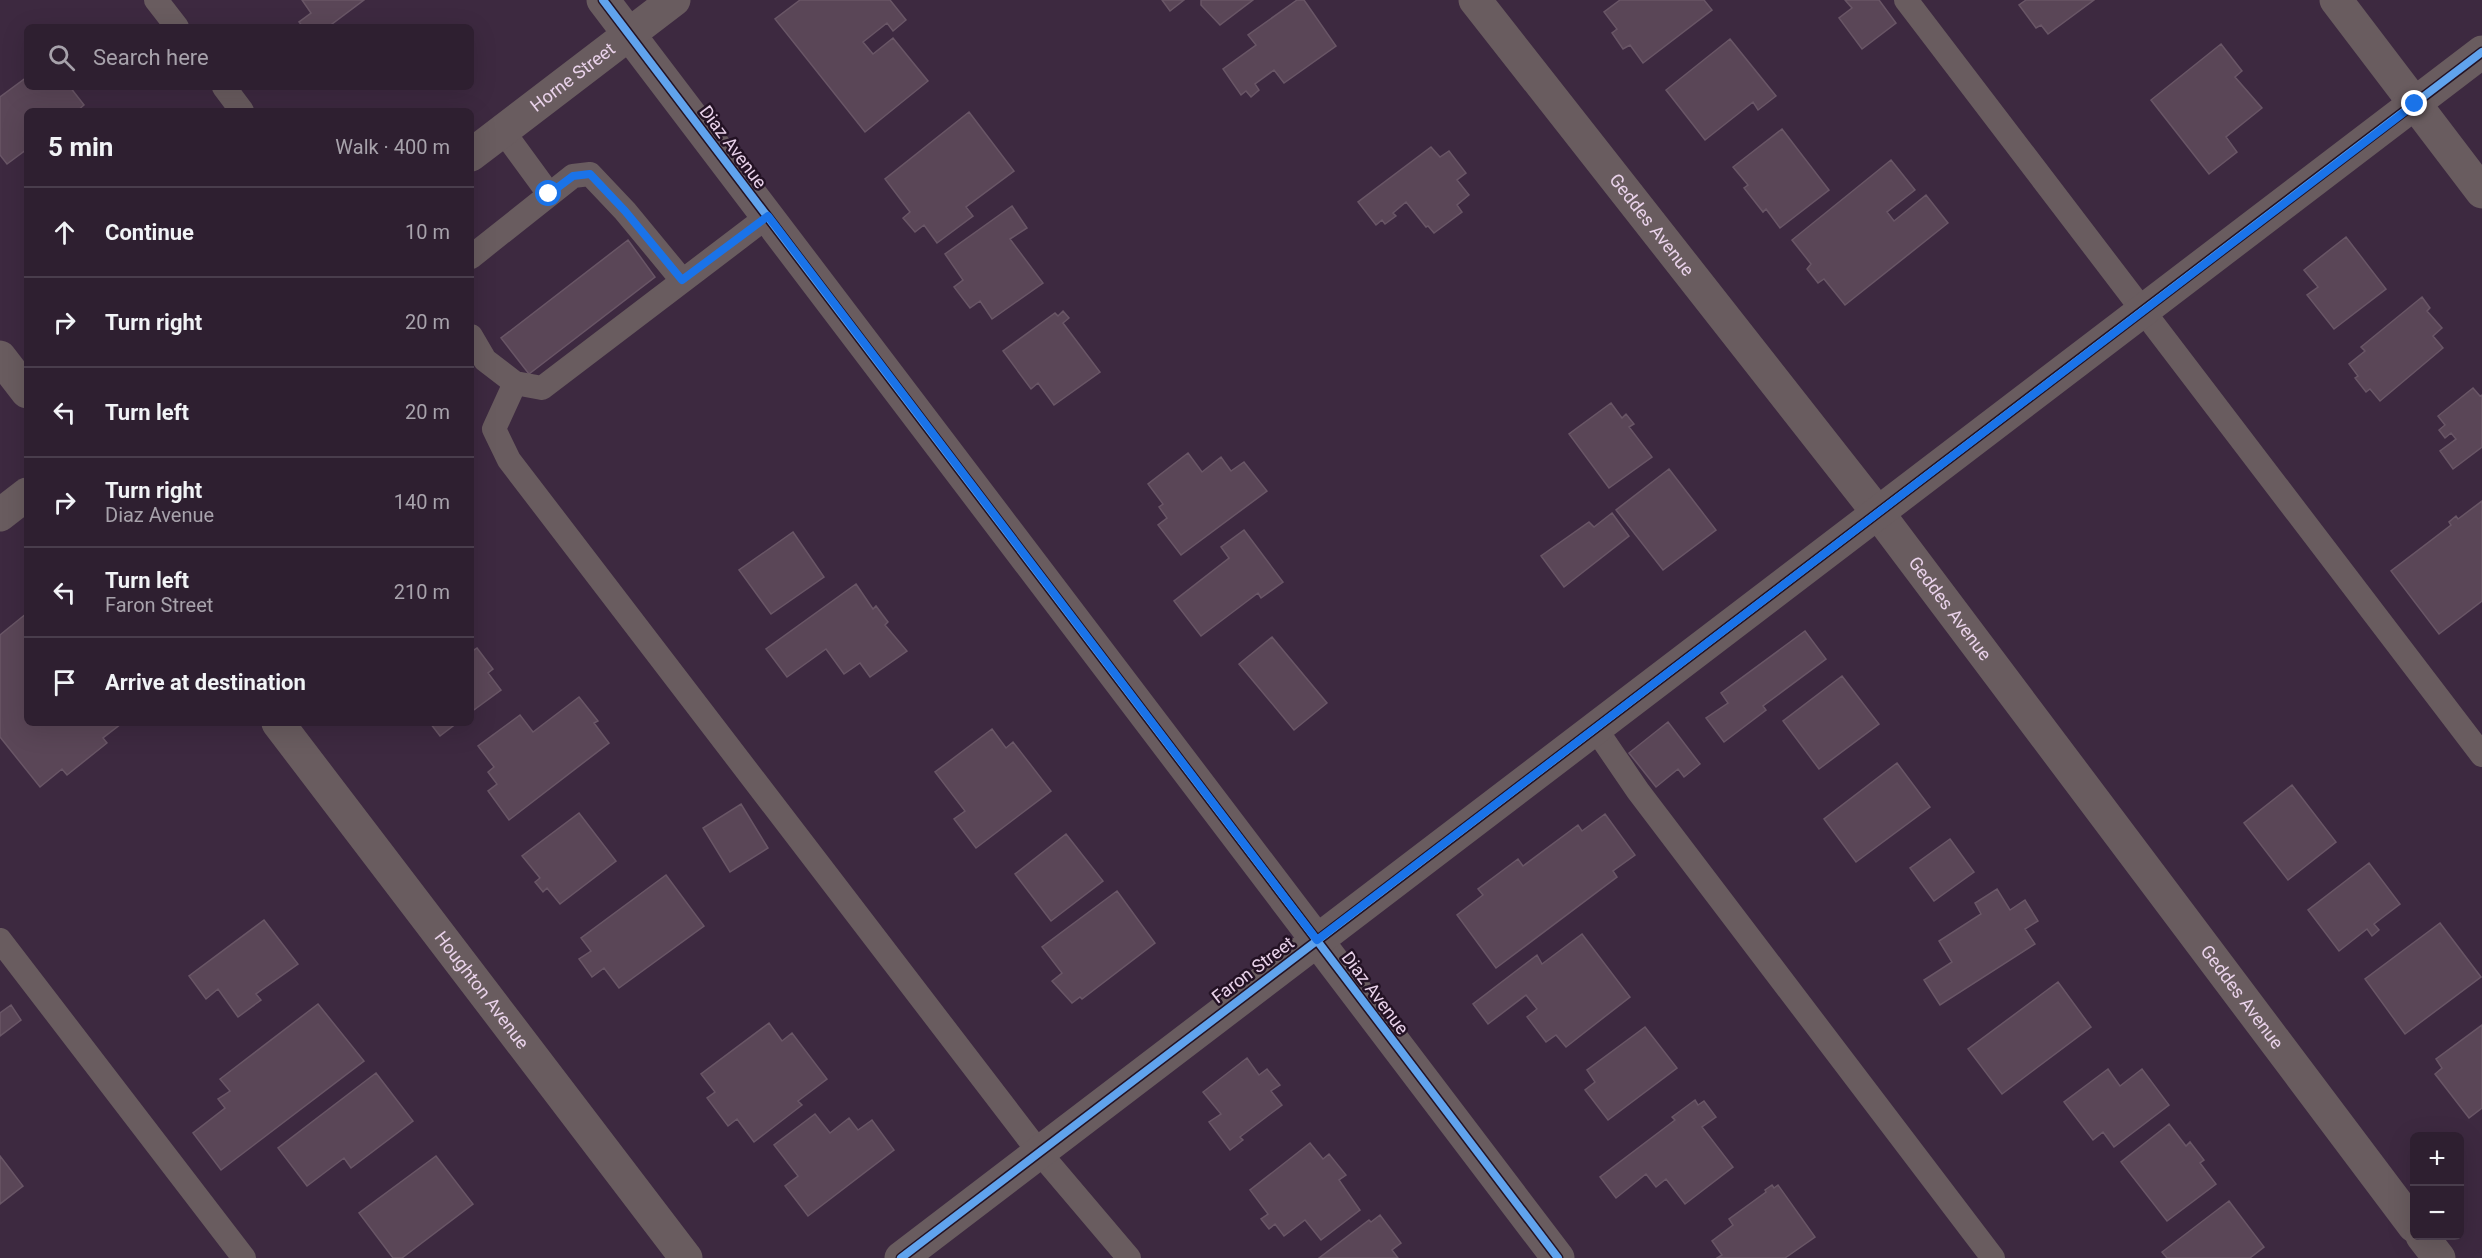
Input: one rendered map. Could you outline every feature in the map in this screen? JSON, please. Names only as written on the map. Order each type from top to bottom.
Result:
[{"type":"street","name":"Diaz Avenue","points":[[603,0],[1558,1258]]},
{"type":"street","name":"Horne Street","points":[[474,153],[675,0]]},
{"type":"street","name":"Geddes Avenue","points":[[1475,0],[1878,513],[2410,1219]]},
{"type":"street","points":[[2336,0],[2482,192]]},
{"type":"street","name":"Faron Street","points":[[901,1258],[2482,52]]},
{"type":"street","points":[[0,357],[24,388]]},
{"type":"street","points":[[0,515],[24,496]]},
{"type":"street","name":"Houghton Avenue","points":[[280,726],[686,1258]]},
{"type":"street","points":[[2425,1240],[2439,1258]]},
{"type":"lane","points":[[156,0],[175,24]]},
{"type":"lane","points":[[1906,0],[2482,755]]},
{"type":"lane","points":[[226,90],[240,108]]},
{"type":"lane","points":[[503,131],[549,194]]},
{"type":"lane","points":[[474,255],[573,176],[590,174],[625,211],[682,280]]},
{"type":"lane","points":[[474,341],[485,360],[515,383],[542,388],[768,216]]},
{"type":"lane","points":[[515,383],[494,429],[509,460],[1039,1152],[1129,1258]]},
{"type":"lane","points":[[1595,728],[1638,791],[1993,1258]]},
{"type":"lane","points":[[0,940],[244,1258]]},
{"type":"building","points":[[302,0],[364,0],[332,24],[301,24],[299,22],[311,13]]},
{"type":"building","points":[[800,0],[890,0],[906,20],[893,31],[887,23],[863,42],[873,54],[893,38],[928,81],[865,132],[775,19]]},
{"type":"building","points":[[1162,0],[1184,0],[1170,11]]},
{"type":"building","points":[[1201,0],[1253,0],[1220,25],[1201,5]]},
{"type":"building","points":[[1297,0],[1304,0],[1336,46],[1284,83],[1274,70],[1255,84],[1259,90],[1251,97],[1246,91],[1241,95],[1223,69],[1256,45],[1248,35]]},
{"type":"building","points":[[1620,0],[1704,0],[1712,10],[1643,63],[1630,45],[1623,49],[1612,33],[1617,29],[1604,12]]},
{"type":"building","points":[[1845,0],[1879,0],[1896,23],[1862,49],[1839,18],[1852,8]]},
{"type":"building","points":[[2026,0],[2094,0],[2048,34],[2041,25],[2036,28],[2019,5]]},
{"type":"building","points":[[1730,39],[1776,96],[1758,110],[1753,102],[1705,140],[1666,90]]},
{"type":"building","points":[[2221,44],[2242,71],[2235,77],[2262,108],[2226,137],[2237,152],[2209,174],[2151,100]]},
{"type":"building","points":[[24,79],[24,90],[72,90],[84,105],[80,108],[24,108],[24,151],[7,164],[0,155],[0,97]]},
{"type":"building","points":[[969,112],[1014,171],[966,207],[973,216],[937,243],[924,225],[915,232],[903,218],[910,212],[885,179]]},
{"type":"building","points":[[1782,129],[1829,190],[1780,228],[1766,209],[1763,212],[1744,188],[1748,185],[1733,167]]},
{"type":"building","points":[[1431,147],[1440,157],[1449,151],[1466,173],[1457,180],[1469,195],[1457,205],[1462,212],[1434,233],[1428,226],[1426,227],[1406,202],[1393,213],[1396,216],[1385,224],[1382,220],[1376,225],[1358,202]]},
{"type":"building","points":[[1891,160],[1915,190],[1887,212],[1894,221],[1926,195],[1948,223],[1845,305],[1824,279],[1818,283],[1807,269],[1811,264],[1792,240]]},
{"type":"building","points":[[1012,206],[1027,228],[1010,239],[1043,283],[992,319],[980,301],[970,308],[954,287],[963,280],[945,254]]},
{"type":"building","points":[[2346,237],[2386,289],[2334,329],[2307,295],[2318,287],[2304,270]]},
{"type":"building","points":[[628,240],[655,277],[529,374],[501,338]]},
{"type":"building","points":[[2422,297],[2430,308],[2427,311],[2442,328],[2433,336],[2443,348],[2380,401],[2370,389],[2366,392],[2355,378],[2358,376],[2349,364],[2365,351],[2361,347]]},
{"type":"building","points":[[1063,311],[1069,318],[1063,323],[1100,372],[1054,405],[1038,383],[1031,389],[1003,351],[1055,313],[1058,316]]},
{"type":"building","points":[[2473,388],[2480,396],[2482,395],[2482,447],[2453,469],[2440,451],[2456,439],[2451,433],[2445,438],[2439,430],[2445,425],[2438,416]]},
{"type":"building","points":[[1611,403],[1622,418],[1626,414],[1634,424],[1629,427],[1652,457],[1609,488],[1569,434]]},
{"type":"building","points":[[1188,453],[1202,472],[1221,457],[1231,471],[1244,462],[1267,491],[1181,555],[1158,525],[1167,518],[1159,507],[1163,504],[1148,484]]},
{"type":"building","points":[[1669,469],[1716,530],[1663,570],[1616,510]]},
{"type":"building","points":[[2482,501],[2482,601],[2439,634],[2391,571],[2451,525],[2449,522],[2456,516],[2458,519]]},
{"type":"building","points":[[1612,513],[1629,536],[1564,587],[1541,556],[1589,522],[1594,527]]},
{"type":"building","points":[[1244,530],[1283,582],[1261,598],[1258,593],[1201,636],[1174,601],[1229,558],[1221,547]]},
{"type":"building","points":[[793,532],[824,577],[771,614],[739,570]]},
{"type":"building","points":[[856,584],[873,609],[876,606],[888,622],[885,625],[907,651],[870,677],[860,663],[844,674],[826,649],[787,677],[766,649]]},
{"type":"building","points":[[24,615],[24,726],[118,726],[103,738],[107,743],[67,775],[62,769],[40,787],[0,737],[0,635]]},
{"type":"building","points":[[1805,631],[1826,659],[1763,706],[1766,710],[1724,742],[1706,718],[1728,703],[1721,693]]},
{"type":"building","points":[[1272,637],[1327,703],[1294,730],[1239,664]]},
{"type":"building","points":[[477,648],[493,669],[488,673],[501,690],[474,710],[474,650]]},
{"type":"building","points":[[1842,676],[1879,724],[1819,769],[1783,721]]},
{"type":"building","points":[[579,697],[598,721],[594,723],[609,743],[509,820],[488,791],[497,784],[488,772],[494,767],[478,746],[520,715],[533,732]]},
{"type":"building","points":[[1668,722],[1700,764],[1684,777],[1678,769],[1656,787],[1629,753]]},
{"type":"building","points":[[432,726],[453,726],[440,736]]},
{"type":"building","points":[[992,729],[1006,748],[1013,742],[1051,791],[976,848],[954,819],[965,811],[935,772]]},
{"type":"building","points":[[1897,763],[1930,807],[1856,862],[1824,819]]},
{"type":"building","points":[[2292,785],[2336,842],[2288,880],[2244,823]]},
{"type":"building","points":[[741,804],[768,848],[730,872],[703,828]]},
{"type":"building","points":[[579,813],[616,861],[560,904],[547,888],[543,892],[535,882],[540,878],[522,856]]},
{"type":"building","points":[[1605,814],[1635,855],[1613,871],[1617,877],[1496,968],[1457,915],[1483,895],[1478,889],[1518,859],[1523,866],[1578,825],[1582,831]]},
{"type":"building","points":[[1066,834],[1103,881],[1051,921],[1015,874]]},
{"type":"building","points":[[1950,839],[1974,872],[1934,901],[1910,868]]},
{"type":"building","points":[[2369,863],[2400,904],[2374,924],[2379,930],[2372,936],[2367,929],[2339,951],[2308,910]]},
{"type":"building","points":[[666,875],[704,926],[619,988],[604,968],[592,977],[579,959],[591,951],[581,938]]},
{"type":"building","points":[[1997,889],[2010,910],[2025,900],[2038,921],[2025,929],[2035,944],[1940,1005],[1924,980],[1952,962],[1939,941],[1981,914],[1975,903]]},
{"type":"building","points":[[1117,891],[1155,943],[1082,999],[1080,997],[1072,1003],[1052,981],[1062,973],[1042,947]]},
{"type":"building","points":[[264,920],[298,964],[256,994],[261,1000],[238,1017],[218,989],[206,999],[189,976]]},
{"type":"building","points":[[2440,923],[2481,977],[2405,1034],[2365,979]]},
{"type":"building","points":[[1582,934],[1630,997],[1566,1047],[1556,1035],[1546,1042],[1527,1017],[1537,1009],[1526,995],[1488,1024],[1473,1004],[1537,955],[1542,964]]},
{"type":"building","points":[[2058,982],[2091,1027],[2002,1094],[1968,1049]]},
{"type":"building","points":[[318,1004],[364,1061],[221,1170],[193,1133],[225,1108],[218,1099],[230,1091],[220,1079]]},
{"type":"building","points":[[11,1005],[21,1020],[0,1036],[0,1013]]},
{"type":"building","points":[[769,1023],[782,1041],[792,1033],[827,1079],[798,1101],[802,1105],[754,1142],[737,1119],[728,1126],[707,1098],[715,1092],[701,1074]]},
{"type":"building","points":[[2482,1025],[2482,1108],[2469,1118],[2435,1074],[2442,1068],[2436,1059]]},
{"type":"building","points":[[1645,1027],[1677,1068],[1608,1120],[1585,1090],[1595,1082],[1587,1070]]},
{"type":"building","points":[[1247,1058],[1259,1075],[1267,1069],[1280,1085],[1271,1091],[1282,1105],[1240,1137],[1243,1140],[1230,1150],[1209,1122],[1221,1114],[1203,1092]]},
{"type":"building","points":[[2108,1069],[2120,1086],[2142,1069],[2169,1105],[2114,1147],[2103,1132],[2093,1140],[2064,1102]]},
{"type":"building","points":[[376,1073],[413,1121],[351,1168],[344,1158],[307,1186],[278,1148]]},
{"type":"building","points":[[1695,1100],[1698,1105],[1704,1101],[1716,1117],[1702,1127],[1733,1167],[1685,1204],[1666,1179],[1656,1187],[1646,1174],[1616,1198],[1600,1177],[1675,1120],[1672,1117]]},
{"type":"building","points":[[815,1114],[830,1133],[849,1118],[858,1130],[872,1120],[894,1150],[808,1216],[785,1186],[798,1176],[774,1145]]},
{"type":"building","points":[[2169,1124],[2186,1146],[2190,1142],[2204,1160],[2200,1163],[2216,1184],[2167,1221],[2121,1162]]},
{"type":"building","points":[[1310,1143],[1323,1159],[1329,1154],[1346,1175],[1339,1180],[1360,1210],[1321,1240],[1305,1220],[1284,1236],[1275,1224],[1269,1229],[1261,1219],[1268,1214],[1250,1190]]},
{"type":"building","points":[[0,1156],[23,1186],[0,1204]]},
{"type":"building","points":[[436,1156],[473,1204],[402,1258],[393,1258],[359,1213]]},
{"type":"building","points":[[1772,1185],[1774,1188],[1778,1185],[1815,1237],[1785,1258],[1717,1258],[1722,1255],[1712,1241],[1733,1225],[1729,1219]]},
{"type":"building","points":[[2229,1201],[2264,1247],[2250,1258],[2167,1258],[2162,1252]]},
{"type":"building","points":[[1380,1215],[1401,1243],[1392,1250],[1398,1258],[1319,1258],[1369,1220],[1371,1222]]},
{"type":"cycle path","points":[[603,0],[1558,1258]]},
{"type":"cycle path","points":[[901,1258],[2482,52]]},
{"type":"route","points":[[549,194],[573,176],[590,174],[625,211],[682,280],[768,216],[1317,940],[2415,104]]}]
